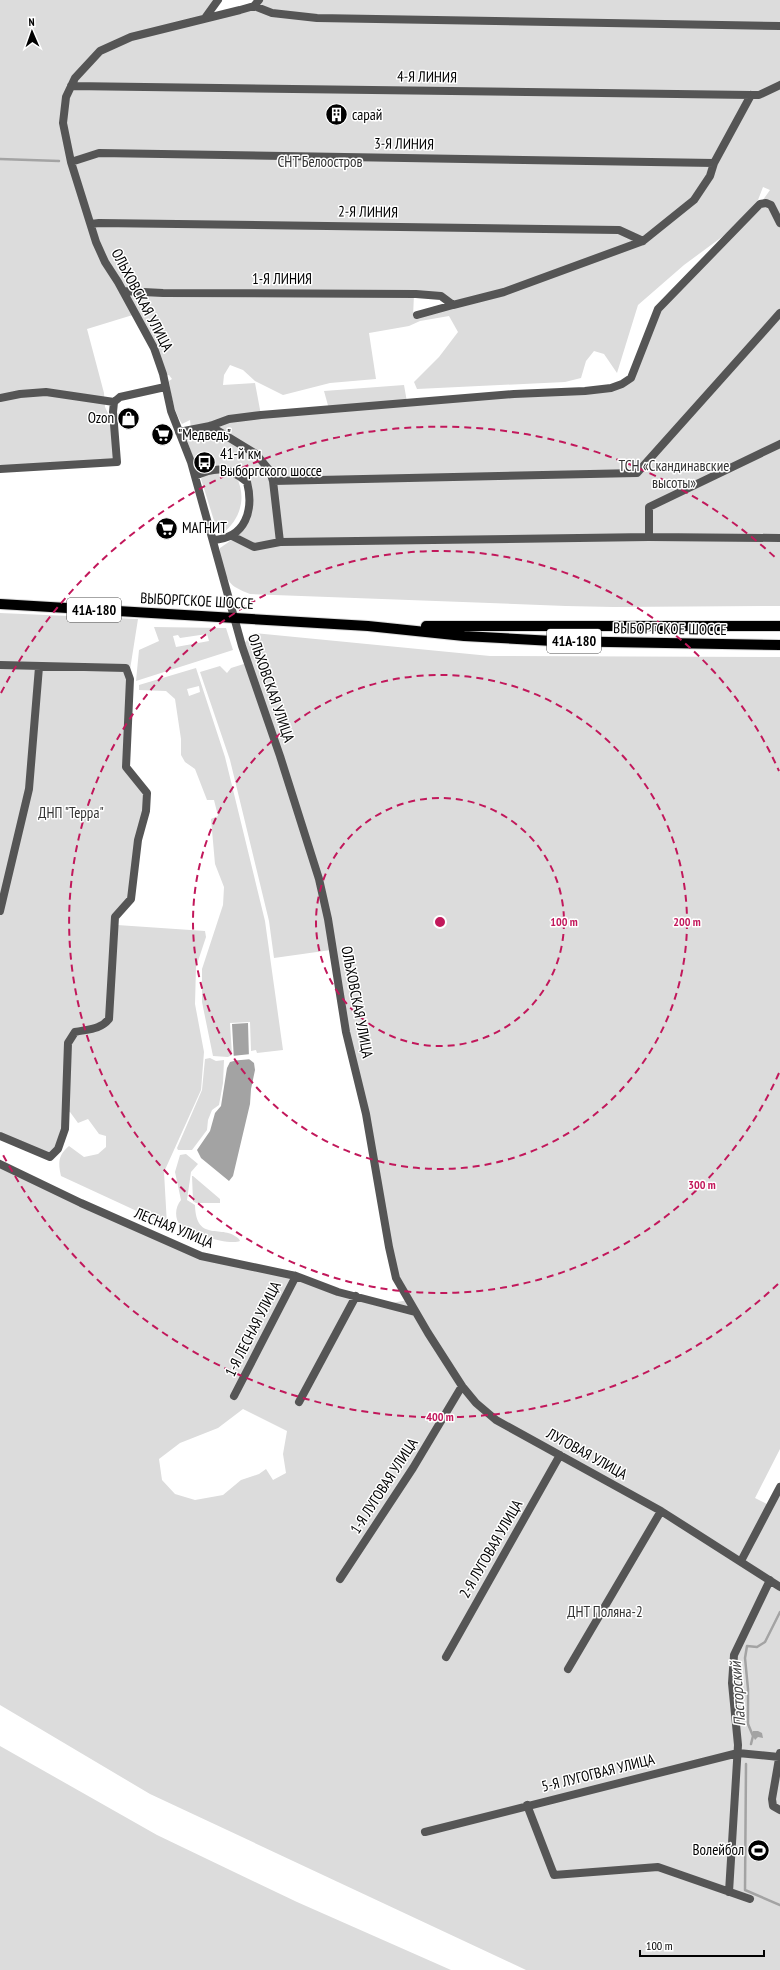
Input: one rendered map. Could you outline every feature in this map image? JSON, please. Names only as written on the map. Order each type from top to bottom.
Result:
[{"type":"main road","name":"ВЫБОРГСКОЕ ШОССЕ","points":[[0,604],[368,626],[464,636],[553,641],[780,645]]},
{"type":"main road","name":"ВЫБОРГСКОЕ ШОССЕ","points":[[368,626],[780,626]]},
{"type":"street","points":[[205,18],[218,0]]},
{"type":"street","points":[[257,3],[272,13],[317,18],[780,26]]},
{"type":"street","name":"ОЛЬХОВСКАЯ УЛИЦА","points":[[257,3],[146,33],[112,45],[100,51],[85,66],[71,86],[66,97],[63,124],[71,162],[105,262],[123,291],[154,348],[179,432],[195,476],[233,618],[283,763],[319,879],[328,919],[346,1032],[366,1114],[389,1247],[396,1278],[415,1312]]},
{"type":"street","name":"4-Я ЛИНИЯ","points":[[71,86],[759,95],[780,85]]},
{"type":"street","points":[[417,315],[504,292],[643,242],[694,200],[710,176],[714,163],[751,95]]},
{"type":"street","name":"3-Я ЛИНИЯ","points":[[71,162],[99,153],[714,163]]},
{"type":"street","points":[[179,432],[210,426],[229,419],[261,415],[514,394],[585,391],[611,388],[622,384],[630,378],[658,309],[760,204],[766,203],[771,205],[780,223]]},
{"type":"street","name":"2-Я ЛИНИЯ","points":[[91,224],[123,223],[619,230],[643,242]]},
{"type":"street","name":"1-Я ЛИНИЯ","points":[[123,291],[163,293],[416,294],[440,296],[453,306]]},
{"type":"street","points":[[273,481],[638,473],[780,312]]},
{"type":"street","points":[[0,469],[117,462],[116,431],[113,412],[114,402],[120,397],[165,387]]},
{"type":"street","points":[[0,398],[20,394],[46,392],[114,402]]},
{"type":"street","points":[[210,426],[256,454],[270,471],[273,481],[280,542]]},
{"type":"street","points":[[648,538],[649,507],[780,444]]},
{"type":"street","points":[[195,476],[206,471],[224,469],[236,473],[247,482],[250,506],[243,525],[232,536],[213,540]]},
{"type":"street","points":[[232,536],[254,547],[280,542],[780,538]]},
{"type":"street","points":[[0,665],[126,668],[130,679],[126,767],[147,793],[146,811],[138,840],[131,899],[115,917],[109,1019],[104,1025],[99,1027],[75,1032],[68,1044],[65,1129],[58,1149],[50,1157],[0,1136]]},
{"type":"street","points":[[0,911],[29,789],[39,667]]},
{"type":"street","name":"ЛЕСНАЯ УЛИЦА","points":[[0,1164],[81,1203],[201,1256],[296,1276],[338,1292],[415,1312]]},
{"type":"street","name":"1-Я ЛЕСНАЯ УЛИЦА","points":[[234,1396],[296,1276]]},
{"type":"street","points":[[299,1402],[356,1296]]},
{"type":"street","name":"ЛУГОВАЯ УЛИЦА","points":[[415,1312],[462,1386],[476,1403],[496,1420],[661,1511],[780,1586]]},
{"type":"street","name":"1-Я ЛУГОВАЯ УЛИЦА","points":[[340,1579],[414,1468],[462,1386]]},
{"type":"street","name":"2-Я ЛУГОВАЯ УЛИЦА","points":[[446,1657],[560,1455]]},
{"type":"street","points":[[741,1561],[780,1487]]},
{"type":"street","points":[[568,1669],[661,1511]]},
{"type":"street","points":[[729,1892],[738,1753],[732,1664],[734,1655],[770,1580]]},
{"type":"street","name":"5-Я ЛУГОГВАЯ УЛИЦА","points":[[425,1832],[527,1805],[738,1753],[780,1755]]},
{"type":"street","points":[[780,1755],[772,1800],[773,1806],[780,1810]]},
{"type":"street","points":[[527,1805],[554,1875],[658,1867],[750,1899]]},
{"type":"green space","points":[[0,0],[217,0],[210,11],[220,14],[259,0],[780,0],[780,606],[566,606],[250,594],[242,591],[231,584],[228,580],[222,564],[220,548],[244,528],[248,520],[252,503],[252,493],[249,481],[217,469],[214,458],[201,460],[203,471],[198,472],[186,437],[192,437],[190,420],[182,424],[179,419],[175,409],[169,381],[172,379],[169,375],[165,376],[136,314],[87,329],[104,393],[105,407],[116,431],[117,462],[0,470]],"holes":[[[763,187],[770,190],[760,204],[658,309],[631,378],[611,388],[407,402],[404,385],[324,391],[329,409],[261,415],[255,383],[223,385],[224,375],[230,365],[243,370],[255,381],[283,395],[330,383],[376,379],[369,333],[409,326],[420,321],[449,316],[458,332],[439,357],[414,382],[417,389],[565,382],[581,378],[586,361],[594,351],[604,354],[617,373],[638,305],[684,265],[730,231],[758,200]],[[414,294],[440,296],[454,305],[413,317]]]},
{"type":"green space","points":[[224,471],[236,476],[241,492],[241,500],[238,515],[229,528],[222,534],[216,527],[201,479],[205,474]]},
{"type":"green space","name":"ДНП \"Терра\"","points":[[0,613],[138,619],[129,676],[126,767],[147,793],[131,899],[116,914],[117,925],[205,931],[206,937],[196,967],[195,1004],[204,1052],[201,1090],[164,1172],[167,1225],[61,1176],[59,1167],[61,1156],[65,1149],[69,1146],[84,1157],[98,1154],[106,1147],[106,1136],[99,1134],[88,1119],[78,1123],[70,1112],[67,1112],[52,1156],[0,1136]]},
{"type":"green space","points":[[154,627],[226,628],[233,650],[136,681],[139,650],[159,641]],"holes":[[[207,634],[209,641],[176,647],[173,636],[178,635],[180,638]]]},
{"type":"green space","name":"ДНТ Поляна-2","points":[[253,633],[490,656],[780,657],[780,1449],[755,1498],[771,1506],[780,1487],[780,1970],[526,1970],[150,1794],[0,1705],[0,1164],[174,1245],[298,1277],[386,1304],[408,1300],[400,1285],[331,950],[274,958],[269,921],[230,760],[200,672],[220,666],[227,673],[231,668],[247,663],[242,646]],"holes":[[[243,1409],[287,1431],[283,1454],[286,1473],[273,1480],[266,1469],[259,1474],[241,1480],[223,1495],[195,1500],[175,1494],[162,1480],[159,1459],[180,1443],[218,1428]]]},
{"type":"green space","points":[[196,668],[225,757],[265,921],[283,1050],[257,1053],[256,1050],[251,1051],[250,1022],[230,1023],[232,1055],[228,1057],[213,1056],[202,1002],[202,969],[223,905],[224,887],[215,864],[211,819],[218,816],[214,800],[207,800],[195,769],[185,762],[181,755],[181,739],[175,699],[166,691],[139,690],[139,685]],"holes":[[[199,686],[200,692],[189,696],[187,689]]]},
{"type":"green space","points":[[210,1058],[216,1061],[224,1060],[223,1083],[219,1105],[212,1110],[208,1120],[207,1130],[192,1150],[178,1150],[177,1148],[202,1090],[205,1059]]},
{"type":"green space","points":[[186,1154],[198,1164],[191,1172],[187,1200],[195,1205],[200,1225],[211,1231],[226,1232],[233,1235],[240,1241],[228,1242],[192,1232],[181,1226],[177,1220],[177,1206],[181,1200],[175,1172],[180,1155]]},
{"type":"green space","points":[[192,1176],[220,1199],[220,1203],[196,1203],[193,1201]]},
{"type":"green space","points":[[0,1746],[157,1835],[297,1902],[451,1970],[0,1970]]},
{"type":"shaded area","points":[[248,1023],[249,1059],[254,1063],[255,1070],[250,1104],[233,1176],[229,1181],[201,1158],[197,1150],[210,1131],[215,1113],[221,1106],[227,1068],[230,1062],[234,1061],[232,1024]]},
{"type":"shaded area","points":[[753,1731],[762,1733],[763,1738],[758,1737],[755,1740],[752,1734]]},
{"type":"pier","points":[[251,1054],[252,1059],[230,1061],[232,1056]]},
{"type":"waterway","points":[[0,159],[59,161]]},
{"type":"waterway","name":"Пасторский","points":[[751,1744],[753,1736],[748,1724],[748,1689],[745,1658],[747,1646],[757,1647],[765,1642],[780,1612]]},
{"type":"waterway","name":"Пасторский","points":[[746,1764],[745,1890],[780,1905]]},
{"type":"place","name":"сарай","points":[[337,115]]},
{"type":"place","name":"Ozon","points":[[129,418]]},
{"type":"place","name":"\"Медведь\"","points":[[162,435]]},
{"type":"place","name":"41-й км Выборгского шоссе","points":[[204,463]]},
{"type":"place","name":"МАГНИТ","points":[[166,528]]},
{"type":"place","name":"Волейбол","points":[[759,1850]]},
{"type":"park label","name":"СНТ Белоостров","points":[[320,162]]},
{"type":"park label","name":"ТСН «Скандинавские высоты»","points":[[674,474]]}]
